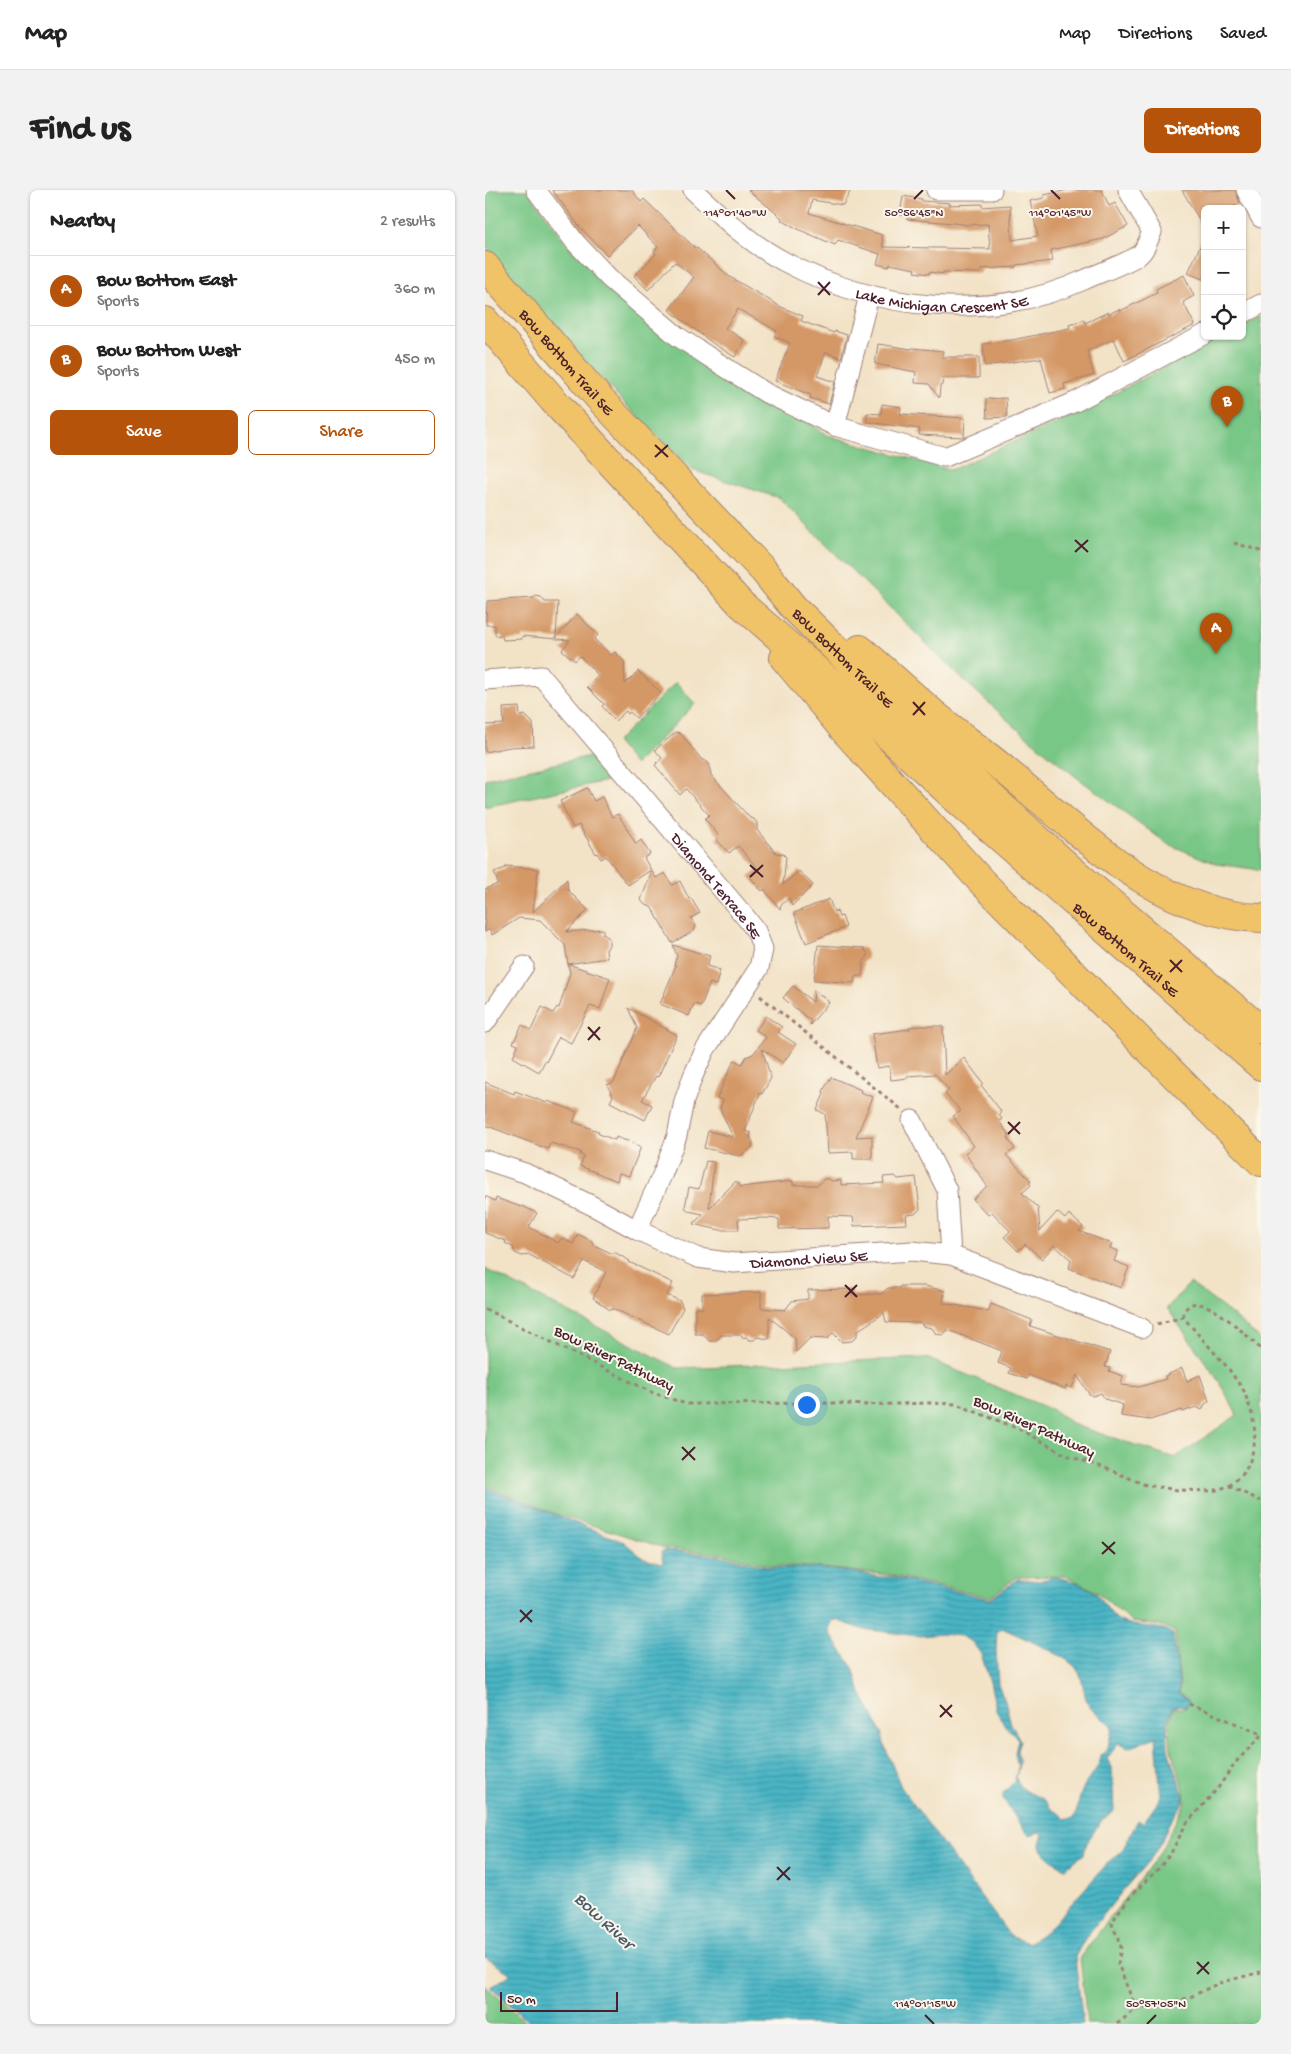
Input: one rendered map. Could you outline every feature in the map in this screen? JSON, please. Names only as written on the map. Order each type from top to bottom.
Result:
[{"type":"highway","name":"Bow Bottom Trail SE","points":[[485,266],[599,398],[765,571],[793,607],[930,741],[1073,871],[1261,1030]]},
{"type":"highway","name":"Bow Bottom Trail SE","points":[[485,321],[553,400],[741,604],[830,682],[963,804],[1259,1062]]},
{"type":"highway","points":[[765,571],[797,594],[936,715],[1102,851],[1129,870],[1151,885],[1192,903],[1231,915],[1261,918]]},
{"type":"highway","points":[[741,604],[794,672],[981,881],[1261,1162]]},
{"type":"street","points":[[536,190],[575,242],[609,278],[677,336],[766,393],[835,426],[945,457],[1075,402],[1201,336]]},
{"type":"street","name":"Lake Michigan Crescent SE","points":[[693,190],[738,232],[783,262],[834,286],[869,296],[920,304],[955,306],[999,304],[1061,290],[1141,254],[1152,232],[1128,190]]},
{"type":"street","points":[[936,190],[991,190]]},
{"type":"street","points":[[1246,190],[1261,218]]},
{"type":"street","points":[[835,426],[869,296]]},
{"type":"street","points":[[1246,312],[1261,304]]},
{"type":"street","name":"Diamond Terrace SE","points":[[485,680],[541,676],[756,931],[763,949],[759,968],[705,1050],[693,1076],[684,1101],[677,1136],[663,1173],[637,1230]]},
{"type":"street","points":[[485,1023],[524,966]]},
{"type":"street","points":[[912,1120],[947,1190],[951,1254]]},
{"type":"street","name":"Diamond View SE","points":[[485,1160],[525,1172],[585,1201],[637,1230],[698,1258],[734,1263],[911,1251],[951,1254],[1142,1328]]},
{"type":"path","points":[[1234,543],[1261,552]]},
{"type":"path","points":[[747,986],[890,1099],[912,1120]]},
{"type":"path","points":[[1183,1317],[1187,1308],[1201,1302],[1212,1308],[1261,1349]]},
{"type":"path","name":"Bow River Pathway","points":[[485,1309],[651,1392],[686,1404],[955,1404],[1019,1429],[1066,1455],[1105,1468],[1146,1486],[1178,1490],[1213,1491],[1229,1486]]},
{"type":"path","points":[[1142,1328],[1183,1317]]},
{"type":"path","points":[[1183,1317],[1228,1368],[1244,1391],[1252,1414],[1255,1432],[1254,1447],[1249,1464],[1242,1475],[1229,1486],[1261,1501]]},
{"type":"path","points":[[1136,2009],[1118,1964],[1121,1947],[1112,1923],[1132,1895],[1161,1867],[1171,1853],[1186,1824],[1218,1788],[1235,1763],[1261,1735],[1189,1704]]},
{"type":"path","points":[[1117,2024],[1136,2009],[1188,1998],[1219,1983],[1261,1972]]},
{"type":"green space","points":[[485,190],[527,190],[572,250],[815,427],[830,436],[951,470],[1076,414],[1215,340],[1246,340],[1246,324],[1261,316],[1261,870],[1216,864],[1168,844],[1075,776],[1013,725],[954,671],[779,498],[692,470],[618,397],[496,261],[485,245]]},
{"type":"green space","points":[[676,682],[695,704],[635,765],[616,742]]},
{"type":"green space","points":[[591,756],[611,780],[485,807],[485,779]]},
{"type":"green space","points":[[485,1269],[677,1368],[926,1358],[1055,1411],[1074,1425],[1175,1458],[1237,1415],[1220,1383],[1167,1308],[1190,1283],[1230,1313],[1261,1340],[1261,2024],[1087,2024],[1080,1957],[1159,1854],[1185,1803],[1184,1790],[1171,1750],[1169,1724],[1173,1708],[1186,1708],[1189,1701],[1178,1692],[1180,1688],[1175,1632],[1163,1626],[1132,1622],[1097,1592],[1066,1576],[1017,1577],[990,1597],[890,1575],[813,1567],[767,1565],[727,1555],[665,1548],[553,1513],[485,1485]]},
{"type":"green space","points":[[485,1984],[489,1989],[527,2024],[485,2024]]},
{"type":"water","name":"Bow River","points":[[485,1487],[624,1542],[643,1558],[661,1564],[663,1562],[661,1552],[665,1550],[727,1557],[767,1567],[813,1568],[878,1577],[892,1577],[990,1599],[1018,1579],[1039,1581],[1053,1577],[1081,1584],[1096,1593],[1119,1621],[1164,1629],[1173,1634],[1178,1673],[1178,1693],[1189,1701],[1186,1707],[1179,1705],[1172,1708],[1167,1724],[1168,1750],[1184,1796],[1183,1803],[1169,1823],[1152,1857],[1086,1937],[1075,1957],[1083,2024],[531,2024],[491,1987],[511,1974],[485,1957]],"holes":[[[836,1620],[862,1629],[918,1636],[943,1634],[961,1636],[972,1642],[981,1654],[996,1709],[1004,1725],[1018,1739],[1015,1753],[1018,1767],[1015,1781],[1003,1793],[1003,1799],[1029,1835],[1040,1832],[1043,1834],[1040,1844],[1041,1849],[1050,1859],[1065,1868],[1084,1854],[1087,1842],[1102,1820],[1114,1811],[1112,1767],[1107,1759],[1118,1743],[1128,1748],[1156,1737],[1161,1798],[1143,1823],[1138,1820],[1122,1851],[1107,1864],[1047,1931],[1028,1943],[1010,1936],[901,1787],[881,1732],[861,1693],[853,1668],[831,1635],[829,1629],[832,1621]],[[1002,1628],[1042,1646],[1071,1663],[1079,1672],[1087,1703],[1111,1725],[1112,1729],[1107,1751],[1100,1755],[1096,1770],[1084,1786],[1074,1818],[1065,1819],[1050,1808],[1045,1801],[1022,1788],[1017,1781],[1019,1764],[1017,1751],[1020,1740],[1011,1724],[998,1684],[997,1632]]]},
{"type":"building","points":[[552,190],[632,190],[641,202],[644,199],[696,249],[730,277],[781,307],[803,316],[801,321],[834,333],[835,331],[847,335],[841,358],[826,352],[817,376],[835,382],[829,404],[810,398],[811,395],[775,381],[790,343],[774,336],[777,331],[738,309],[725,328],[744,340],[735,357],[714,344],[669,310],[694,277],[675,262],[648,290],[634,276],[656,254],[654,252],[658,247],[638,226],[607,255],[579,226]]},
{"type":"building","points":[[748,190],[851,190],[843,205],[812,200],[809,213],[882,235],[883,247],[990,249],[988,224],[964,225],[907,219],[908,216],[900,215],[903,196],[922,199],[922,201],[950,203],[949,205],[982,204],[982,207],[1010,205],[1012,240],[1038,236],[1030,201],[1044,198],[1044,195],[1068,190],[1102,190],[1109,206],[1115,203],[1128,226],[1103,239],[1051,250],[1053,261],[1016,265],[1016,267],[981,269],[981,273],[943,272],[943,274],[929,272],[929,274],[914,272],[915,269],[890,264],[889,267],[877,264],[880,254],[838,240],[835,245],[802,231],[781,220],[782,218]]},
{"type":"building","points":[[1182,190],[1235,190],[1240,203],[1236,205],[1201,205],[1201,223]]},
{"type":"building","points":[[1201,244],[1201,278],[1188,273]]},
{"type":"building","points":[[1184,275],[1194,296],[1183,302],[1195,325],[1124,361],[1114,339],[1087,351],[1094,375],[1064,384],[1065,389],[1050,393],[1041,358],[985,366],[983,344],[1070,328],[1069,325],[1084,320],[1085,323],[1108,312],[1109,314],[1119,309],[1120,311],[1157,293],[1156,289]]},
{"type":"building","points":[[878,344],[943,351],[942,357],[979,357],[979,378],[943,378],[939,398],[929,384],[915,383],[916,372],[875,364]]},
{"type":"building","points":[[1006,398],[1007,417],[987,418],[986,399]]},
{"type":"building","points":[[882,404],[901,407],[900,414],[965,418],[964,437],[919,435],[920,429],[867,422],[867,413],[881,414]]},
{"type":"building","points":[[536,596],[541,597],[545,602],[558,602],[556,638],[577,614],[598,635],[594,639],[611,655],[615,652],[624,661],[625,684],[638,671],[661,693],[636,718],[626,711],[615,721],[602,706],[604,704],[587,687],[598,675],[580,656],[575,661],[562,650],[570,640],[522,636],[522,639],[503,640],[502,636],[495,635],[495,625],[486,625],[487,601],[534,598]]},
{"type":"building","points":[[519,707],[520,716],[525,715],[533,723],[534,746],[510,747],[485,752],[485,725],[504,724],[503,708]]},
{"type":"building","points":[[676,732],[681,734],[702,760],[709,764],[711,775],[750,818],[754,819],[757,823],[757,830],[776,853],[783,854],[786,857],[783,885],[799,871],[813,885],[792,906],[789,898],[781,905],[780,909],[764,889],[762,891],[749,876],[758,869],[738,846],[729,853],[716,839],[719,836],[705,819],[709,815],[686,789],[680,795],[655,765],[662,758],[655,750]]},
{"type":"building","points":[[587,788],[594,801],[602,797],[612,817],[618,814],[636,844],[641,840],[650,854],[644,858],[651,870],[628,885],[606,856],[601,859],[596,854],[579,825],[573,828],[560,801]]},
{"type":"building","points":[[506,866],[538,869],[533,912],[567,879],[568,890],[588,910],[566,932],[603,929],[603,934],[609,938],[609,945],[606,950],[607,958],[568,964],[565,945],[540,920],[519,918],[492,935],[490,929],[485,932],[485,889],[498,884],[494,872],[506,868]]},
{"type":"building","points":[[652,871],[656,878],[665,873],[672,885],[680,881],[689,899],[691,898],[700,913],[691,918],[696,926],[694,931],[672,943],[651,907],[644,904],[641,900]]},
{"type":"building","points":[[829,899],[834,912],[837,911],[839,917],[842,916],[846,927],[806,943],[794,913]]},
{"type":"building","points":[[673,945],[710,956],[707,966],[720,970],[716,985],[710,983],[701,1006],[694,1004],[689,1016],[660,1004],[676,965],[674,965],[677,956]]},
{"type":"building","points":[[818,945],[864,948],[867,958],[863,962],[862,976],[855,976],[854,983],[814,980]]},
{"type":"building","points":[[568,964],[610,978],[600,1009],[590,1006],[571,1043],[559,1037],[539,1072],[513,1057],[518,1045],[513,1043],[522,1025],[531,1030],[542,1007],[553,1013],[557,1007],[559,1008],[570,973]]},
{"type":"building","points":[[793,986],[813,1002],[814,990],[829,1002],[810,1025],[811,1021],[783,998]]},
{"type":"building","points":[[628,1008],[677,1035],[658,1077],[656,1076],[642,1100],[652,1105],[645,1120],[610,1102],[613,1096],[607,1085],[614,1082],[637,1028]]},
{"type":"building","points":[[766,1016],[782,1027],[778,1032],[796,1044],[783,1063],[762,1049],[771,1078],[762,1094],[760,1093],[745,1131],[751,1133],[752,1147],[740,1156],[704,1148],[708,1131],[733,1137],[720,1109],[723,1100],[717,1098],[734,1060],[742,1064],[746,1057],[753,1054],[766,1037],[756,1030]]},
{"type":"building","points":[[922,1026],[943,1026],[945,1075],[964,1058],[983,1083],[981,1085],[1001,1111],[999,1115],[1002,1119],[999,1121],[1009,1135],[1008,1139],[1015,1149],[1006,1155],[1031,1181],[1029,1183],[1031,1185],[1022,1193],[1038,1208],[1040,1231],[1057,1212],[1065,1219],[1069,1214],[1083,1227],[1079,1231],[1112,1244],[1110,1248],[1118,1251],[1114,1261],[1129,1267],[1121,1288],[1069,1268],[1071,1260],[1054,1245],[1042,1259],[1025,1244],[1018,1251],[1004,1237],[1010,1231],[992,1212],[988,1215],[973,1199],[987,1186],[965,1153],[974,1146],[953,1116],[961,1111],[945,1094],[949,1090],[935,1074],[908,1076],[908,1078],[891,1080],[889,1066],[877,1068],[872,1034]]},
{"type":"building","points":[[831,1077],[873,1097],[856,1137],[872,1136],[872,1159],[853,1159],[853,1152],[828,1153],[825,1114],[817,1110],[824,1094],[823,1091]]},
{"type":"building","points":[[485,1082],[514,1094],[515,1091],[577,1112],[573,1122],[598,1131],[599,1134],[615,1140],[616,1137],[627,1141],[630,1140],[641,1147],[629,1176],[619,1173],[617,1181],[580,1166],[584,1156],[580,1155],[581,1152],[550,1143],[548,1149],[485,1125]]},
{"type":"building","points":[[706,1161],[714,1162],[709,1208],[736,1181],[741,1187],[793,1181],[793,1185],[818,1185],[824,1179],[831,1181],[841,1180],[841,1185],[884,1183],[883,1177],[895,1176],[898,1179],[916,1177],[920,1209],[915,1214],[906,1215],[907,1224],[854,1226],[853,1217],[828,1216],[828,1228],[779,1229],[779,1219],[765,1218],[738,1219],[739,1230],[720,1230],[693,1224],[703,1214],[688,1211],[685,1207],[689,1187],[699,1189]]},
{"type":"building","points":[[485,1196],[495,1201],[496,1198],[522,1206],[537,1213],[529,1227],[558,1243],[562,1238],[573,1244],[578,1234],[593,1242],[592,1244],[613,1254],[614,1252],[629,1262],[673,1283],[667,1295],[680,1301],[683,1308],[669,1334],[614,1309],[610,1310],[593,1298],[606,1272],[584,1261],[574,1279],[528,1254],[522,1256],[515,1253],[513,1247],[505,1243],[506,1241],[485,1233]]},
{"type":"building","points":[[900,1286],[925,1286],[945,1291],[943,1303],[988,1312],[991,1304],[1032,1320],[1030,1326],[1110,1352],[1105,1367],[1110,1368],[1109,1371],[1123,1376],[1121,1385],[1139,1387],[1166,1379],[1165,1376],[1182,1368],[1187,1381],[1200,1375],[1209,1401],[1202,1410],[1196,1407],[1150,1420],[1121,1416],[1123,1405],[1105,1399],[1101,1393],[1093,1396],[1089,1394],[1077,1375],[1072,1388],[1066,1386],[1065,1389],[1028,1375],[1027,1379],[1009,1373],[1011,1368],[998,1363],[1002,1351],[948,1330],[942,1335],[936,1334],[932,1328],[922,1326],[922,1323],[886,1322],[884,1313],[857,1331],[857,1336],[852,1341],[842,1342],[833,1333],[827,1339],[810,1338],[796,1352],[795,1338],[769,1317],[769,1339],[757,1337],[754,1340],[749,1340],[746,1337],[742,1338],[742,1335],[722,1335],[715,1341],[709,1341],[703,1334],[695,1334],[695,1307],[702,1309],[702,1294],[761,1292],[761,1308],[785,1310],[792,1301],[808,1299],[808,1290],[852,1289],[852,1295],[881,1294],[888,1288],[900,1288]]},
{"type":"place","name":"Bow Bottom West","points":[[1227,427]]},
{"type":"place","name":"Bow Bottom East","points":[[1216,654]]}]
